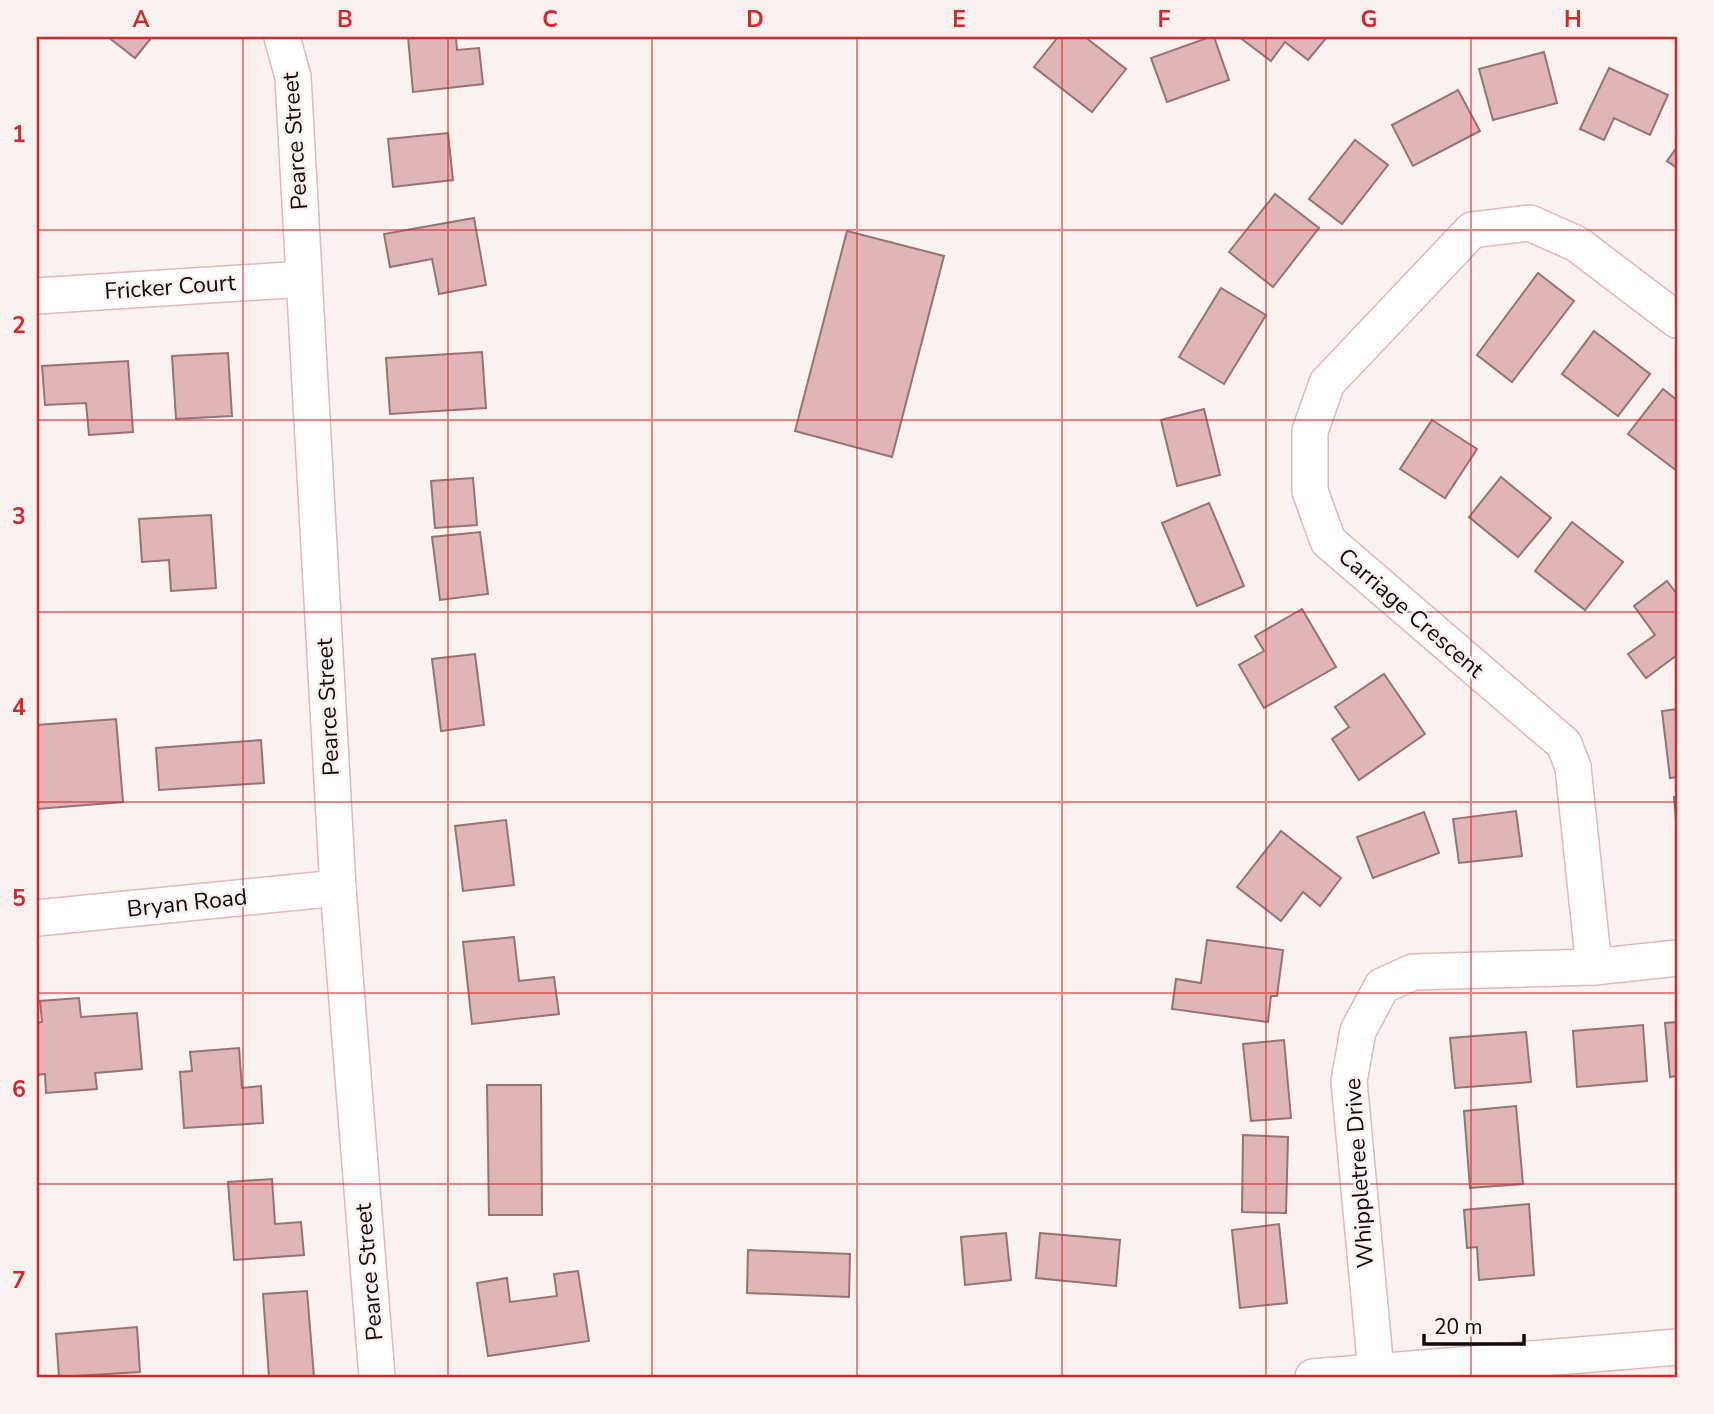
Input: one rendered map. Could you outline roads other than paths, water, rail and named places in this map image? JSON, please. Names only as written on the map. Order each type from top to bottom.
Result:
[{"type":"street","name":"Pearce Street","points":[[282,37],[293,77],[338,888],[377,1377]]},
{"type":"street","name":"Carriage Crescent","points":[[1594,967],[1573,767],[1564,744],[1328,541],[1310,491],[1310,431],[1327,383],[1472,230],[1531,223],[1577,244],[1677,320]]},
{"type":"street","name":"Fricker Court","points":[[37,296],[304,279]]},
{"type":"street","name":"Bryan Road","points":[[37,918],[338,888]]},
{"type":"street","name":"Whippletree Drive","points":[[1376,1371],[1349,1082],[1358,1031],[1382,986],[1413,972],[1594,967],[1677,958]]},
{"type":"street","points":[[1313,1377],[1677,1347]]}]
